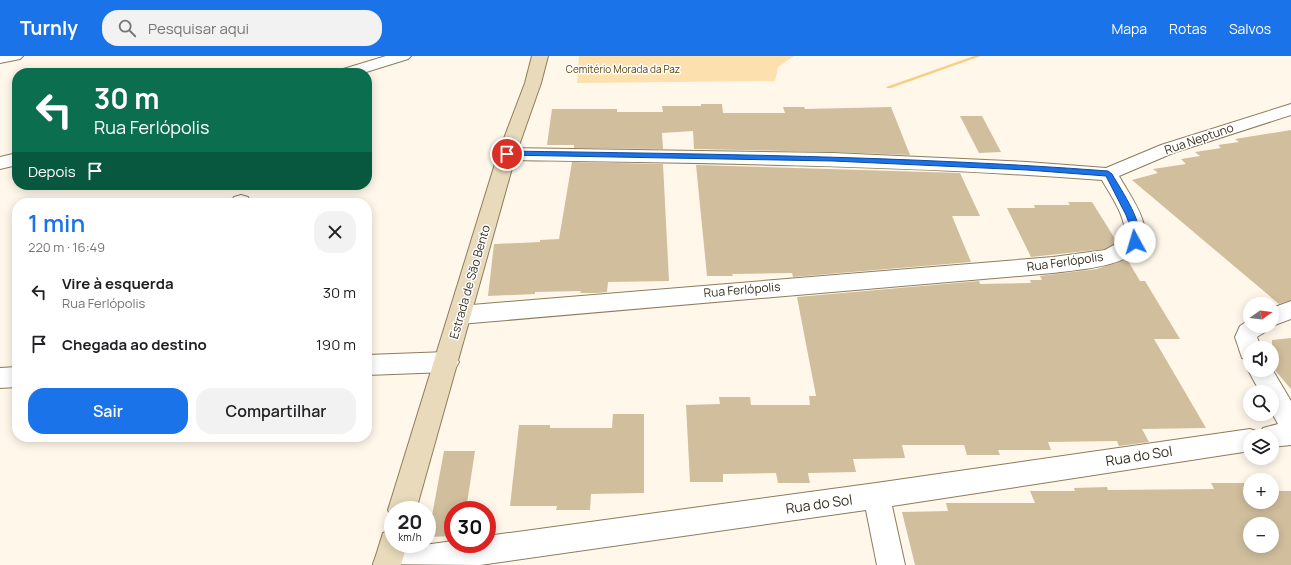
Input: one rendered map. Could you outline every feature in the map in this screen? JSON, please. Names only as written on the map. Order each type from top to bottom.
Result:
[{"type":"street","points":[[0,58],[15,56]]},
{"type":"street","points":[[363,68],[403,56]]},
{"type":"street","name":"Estrada de São Bento","points":[[405,501],[422,439],[447,362],[507,154],[533,83],[540,56]]},
{"type":"street","name":"Rua Neptuno","points":[[1108,174],[1167,149],[1291,109]]},
{"type":"street","points":[[507,154],[833,159],[1027,168],[1108,174]]},
{"type":"street","points":[[0,163],[12,160]]},
{"type":"street","name":"Rua Ferlópolis","points":[[460,315],[1053,265],[1100,258],[1129,248],[1135,242],[1137,234],[1130,215],[1108,174]]},
{"type":"street","points":[[1279,314],[1291,310]]},
{"type":"street","points":[[372,365],[447,362]]},
{"type":"street","points":[[1264,377],[1291,423]]},
{"type":"street","points":[[0,378],[12,378]]},
{"type":"street","points":[[1279,435],[1291,434]]},
{"type":"street","name":"Rua do Sol","points":[[389,557],[876,496],[1243,441]]},
{"type":"street","points":[[876,496],[891,565]]},
{"type":"green space","name":"Cemitério Morada da Paz","points":[[579,56],[794,56],[778,67],[775,81],[577,83]]},
{"type":"building","points":[[701,104],[722,104],[723,113],[785,113],[783,107],[804,107],[805,109],[891,107],[910,155],[694,149],[693,131],[662,133],[663,149],[574,148],[574,145],[547,145],[552,109],[617,109],[617,112],[663,112],[662,106],[701,106]]},
{"type":"building","points":[[960,116],[982,116],[1001,152],[979,153]]},
{"type":"building","points":[[1291,130],[1291,300],[1279,304],[1279,297],[1271,297],[1132,180],[1158,173],[1153,169],[1186,164],[1181,159],[1200,156],[1195,152],[1221,148],[1218,145],[1239,142],[1235,139]]},
{"type":"building","points":[[572,162],[663,164],[669,281],[608,282],[607,292],[597,293],[580,293],[581,291],[535,292],[535,294],[488,296],[494,244],[540,242],[540,240],[559,239]]},
{"type":"building","points":[[696,165],[960,173],[980,216],[952,216],[971,262],[793,277],[792,273],[707,276]]},
{"type":"building","points":[[1068,202],[1092,202],[1117,242],[1105,249],[1031,257],[1007,208],[1035,208],[1034,205],[1070,205]]},
{"type":"building","points":[[1127,259],[1140,281],[1145,281],[1180,339],[1154,339],[1206,428],[1142,429],[1149,442],[1119,446],[1117,441],[1048,442],[1051,450],[998,450],[1000,455],[967,455],[964,445],[902,445],[905,458],[853,459],[856,472],[808,473],[810,483],[778,483],[776,473],[723,474],[723,482],[690,482],[686,405],[720,404],[719,397],[750,397],[751,405],[810,405],[809,396],[816,396],[797,297],[979,281],[980,284],[1031,283],[1030,280],[1042,280],[1040,276],[1097,269]]},
{"type":"building","points":[[1291,338],[1291,389],[1279,375],[1279,341],[1272,340]]},
{"type":"building","points":[[613,414],[644,414],[644,493],[591,494],[590,510],[556,510],[557,506],[510,506],[519,425],[550,425],[550,428],[612,428]]},
{"type":"building","points":[[444,451],[475,451],[467,501],[444,501],[444,536],[436,537],[436,501],[435,501]]},
{"type":"building","points":[[1211,483],[1243,483],[1243,509],[1279,509],[1279,491],[1291,491],[1291,565],[915,565],[902,512],[948,511],[946,503],[1035,503],[1030,491],[1075,491],[1074,488],[1107,487],[1108,490],[1214,489]]},
{"type":"waterway","points":[[889,87],[979,56]]},
{"type":"route","points":[[507,154],[833,159],[1027,168],[1108,174],[1130,215],[1137,234],[1135,242]]}]
